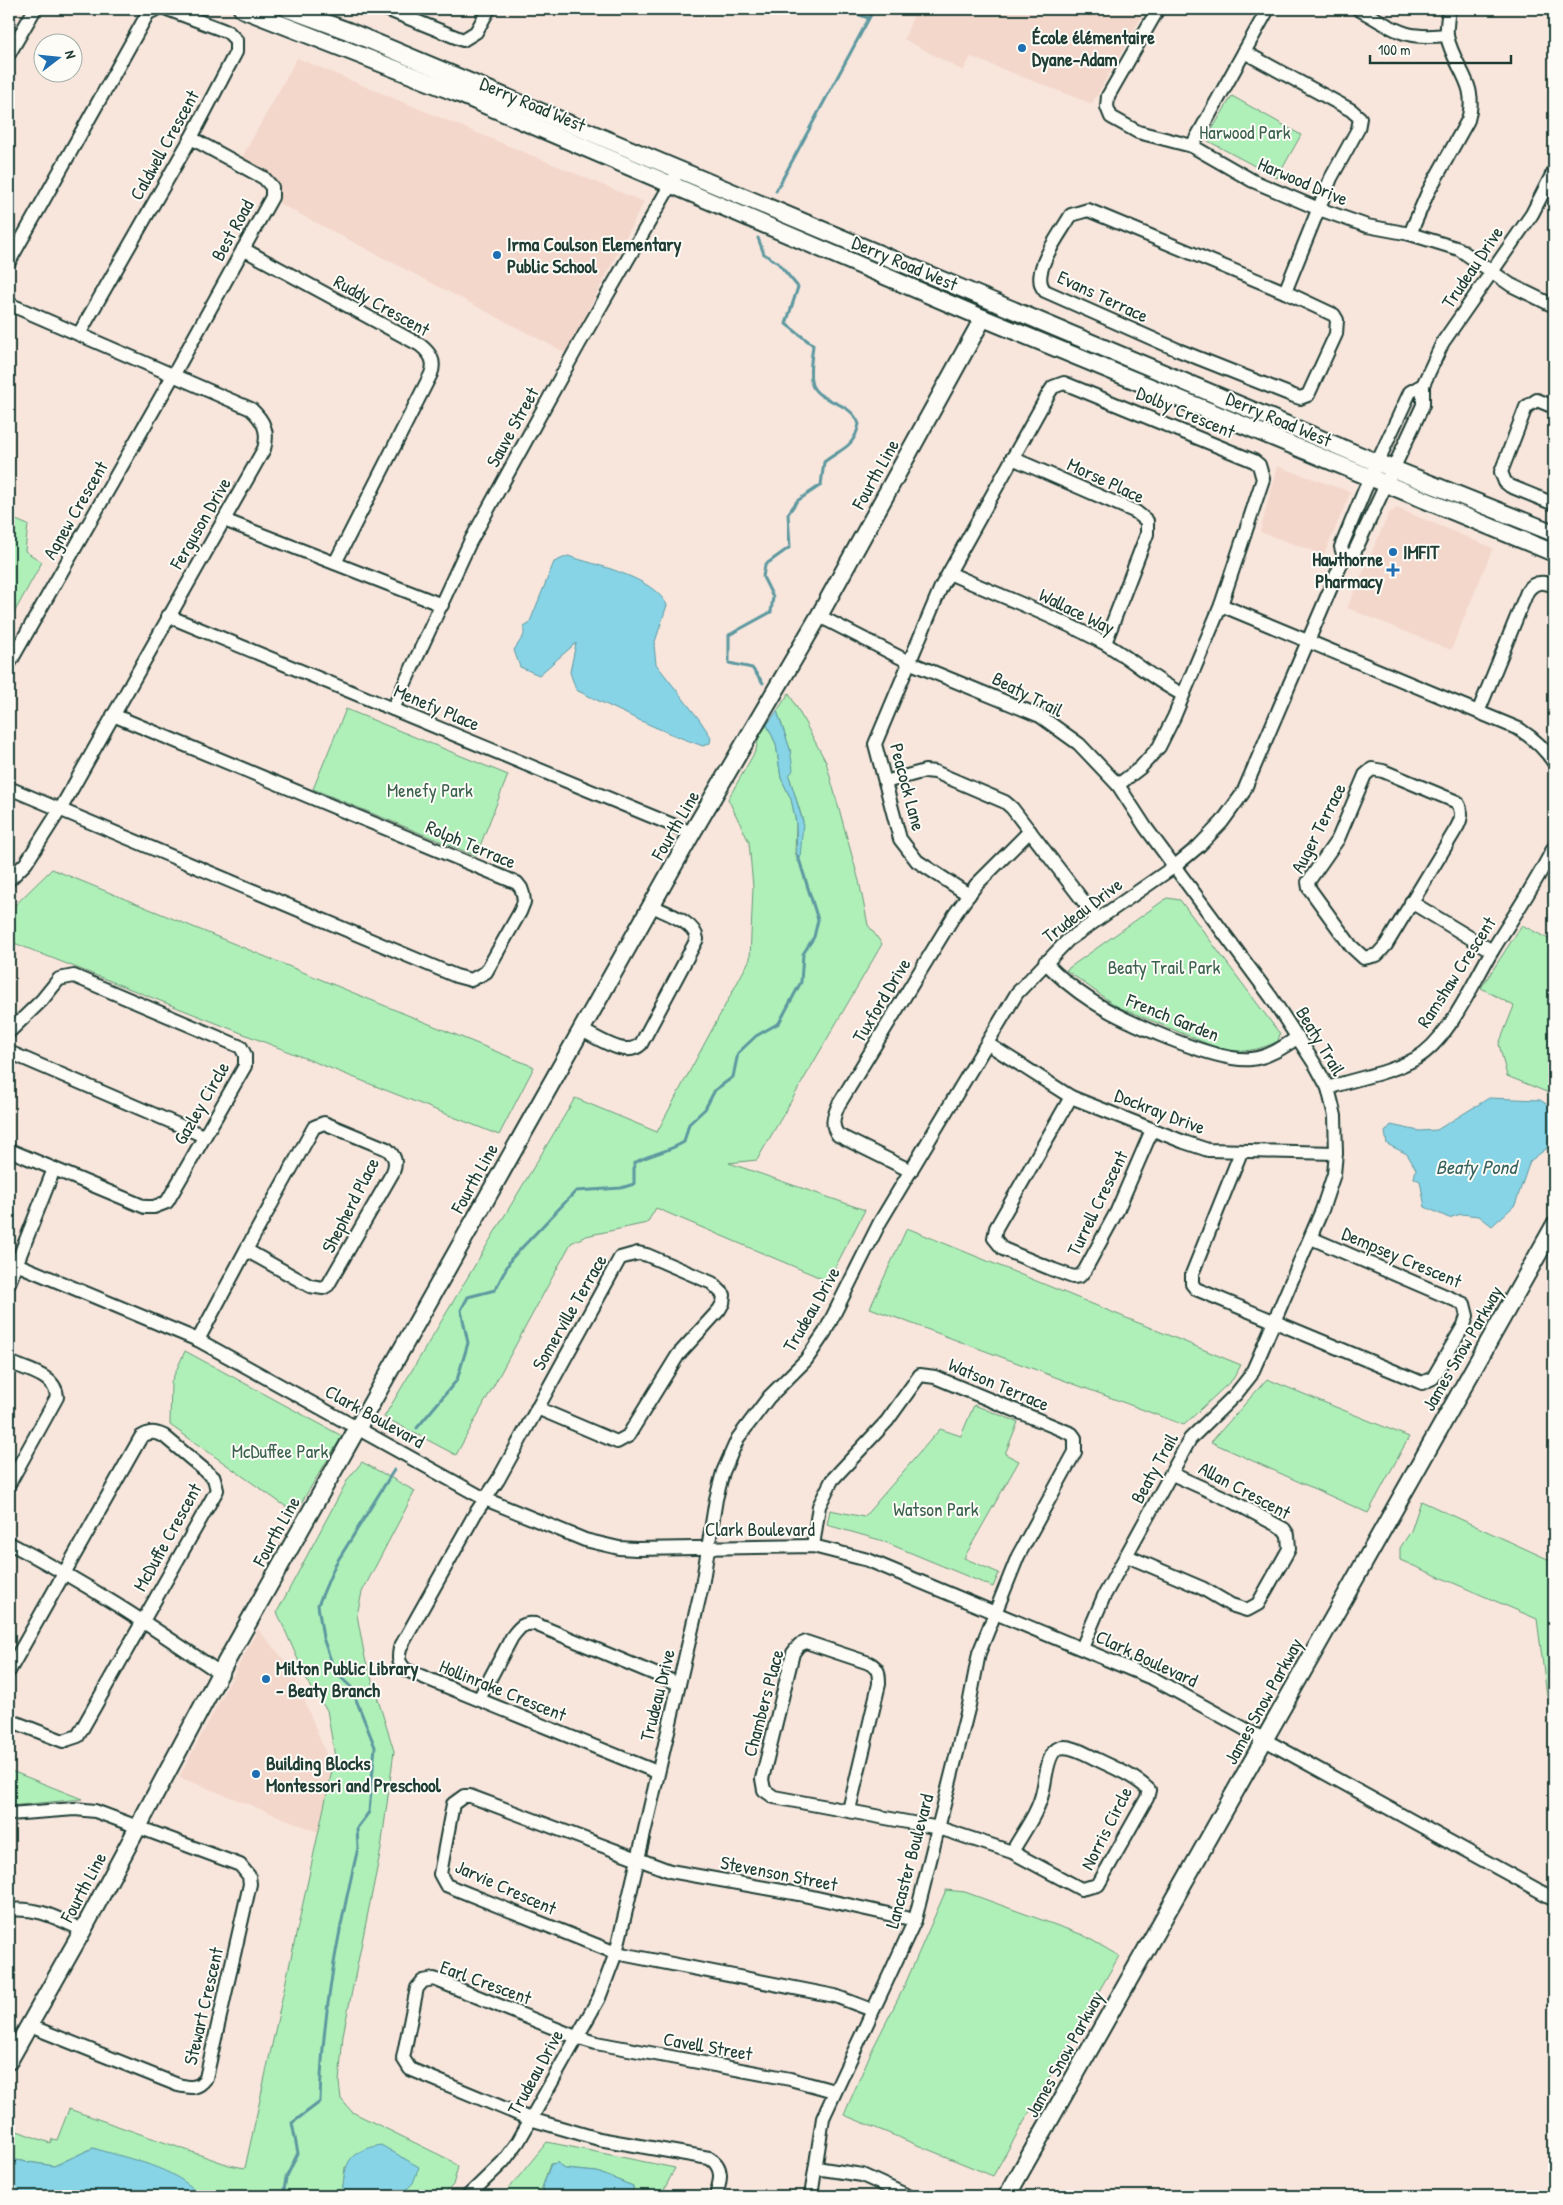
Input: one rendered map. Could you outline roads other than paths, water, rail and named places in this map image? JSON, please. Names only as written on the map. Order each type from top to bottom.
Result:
[{"type":"main road","name":"Derry Road West","points":[[242,9],[457,93],[750,220],[983,318],[1554,553]]},
{"type":"main road","name":"Derry Road West","points":[[288,9],[756,202],[1394,469],[1554,533]]},
{"type":"main road","name":"Fourth Line","points":[[9,2062],[83,1930],[220,1673],[692,833],[819,616],[983,318]]},
{"type":"main road","name":"James Snow Parkway","points":[[1007,2196],[1554,1226]]},
{"type":"street","points":[[9,54],[35,9]]},
{"type":"street","points":[[9,262],[148,13],[157,9]]},
{"type":"street","name":"Caldwell Crescent","points":[[79,334],[191,138],[238,46],[233,36],[228,32],[166,9]]},
{"type":"street","points":[[386,9],[416,14],[463,40],[476,32],[489,9]]},
{"type":"street","name":"Harwood Drive","points":[[1158,9],[1108,96],[1108,111],[1113,119],[1138,132],[1192,146],[1253,181],[1318,210],[1367,226],[1410,234],[1459,249],[1511,285],[1554,306]]},
{"type":"street","points":[[1192,146],[1268,9]]},
{"type":"street","points":[[1358,9],[1398,32],[1414,37],[1447,35]]},
{"type":"street","points":[[1410,234],[1425,198],[1468,120],[1471,111],[1470,89],[1455,59],[1447,35],[1449,9]]},
{"type":"street","points":[[1244,52],[1351,110],[1360,118],[1358,129],[1331,178],[1285,292]]},
{"type":"street","name":"Best Road","points":[[174,374],[272,196],[272,188],[264,178],[191,138]]},
{"type":"street","name":"Sauve Street","points":[[393,709],[470,542],[579,344],[679,170]]},
{"type":"street","name":"Trudeau Drive","points":[[468,2196],[504,2162],[599,1998],[616,1953],[702,1586],[723,1472],[738,1438],[769,1397],[806,1360],[820,1339],[880,1222],[1017,993],[1068,940],[1175,866],[1222,822],[1244,793],[1344,557],[1342,547],[1378,482],[1394,469],[1423,405],[1423,385],[1443,342],[1532,214],[1554,171]]},
{"type":"street","name":"Evans Terrace","points":[[1088,210],[1285,292],[1326,311],[1337,320],[1336,334],[1312,390],[1304,398],[1294,396],[1178,350],[1050,295],[1041,288],[1039,275],[1040,269],[1072,215],[1088,210]]},
{"type":"street","name":"Ruddy Crescent","points":[[243,249],[420,345],[431,358],[433,368],[431,374],[335,563]]},
{"type":"street","name":"Ferguson Drive","points":[[9,304],[251,409],[260,417],[266,429],[267,440],[264,449],[61,808],[26,863],[9,880]]},
{"type":"street","name":"Agnew Crescent","points":[[9,664],[174,374]]},
{"type":"street","name":"Dolby Crescent","points":[[911,663],[949,573],[1053,387],[1064,383],[1254,461],[1259,465],[1263,479],[1221,605],[1159,747],[1140,768],[1118,785]]},
{"type":"street","name":"Trudeau Drive","points":[[1378,482],[1378,462],[1410,392],[1423,385]]},
{"type":"street","points":[[1554,407],[1537,400],[1526,407],[1500,472],[1505,482],[1510,486],[1554,504]]},
{"type":"street","name":"Morse Place","points":[[1012,458],[1136,512],[1147,521],[1147,534],[1105,643]]},
{"type":"street","points":[[224,520],[442,605]]},
{"type":"street","name":"Wallace Way","points":[[949,573],[1076,628],[1105,643],[1160,683],[1182,694]]},
{"type":"street","points":[[1479,710],[1527,592],[1537,583],[1543,582],[1554,586]]},
{"type":"street","points":[[1221,605],[1479,710],[1519,729],[1552,754]]},
{"type":"street","name":"Menefy Place","points":[[168,616],[692,833]]},
{"type":"street","name":"Beaty Trail","points":[[819,616],[911,663],[1040,716],[1079,744],[1118,785],[1146,828],[1298,1036],[1328,1088],[1335,1116],[1336,1153],[1329,1192],[1251,1375],[1236,1394],[1190,1439],[1104,1596],[1082,1648]]},
{"type":"street","name":"Peacock Lane","points":[[911,663],[875,744],[900,839],[917,861],[969,895]]},
{"type":"street","name":"Rolph Terrace","points":[[61,808],[466,979],[477,978],[486,972],[520,912],[524,902],[523,894],[517,884],[113,715]]},
{"type":"street","name":"Auger Terrace","points":[[1372,769],[1383,771],[1449,798],[1457,802],[1461,809],[1460,823],[1411,902],[1386,945],[1377,955],[1364,958],[1351,946],[1309,888],[1310,877],[1338,839],[1366,775],[1372,769]]},
{"type":"street","points":[[885,782],[925,771],[935,772],[1005,802],[1030,830],[1097,919]]},
{"type":"street","points":[[9,788],[61,808]]},
{"type":"street","name":"Tuxford Drive","points":[[911,1171],[838,1135],[833,1123],[835,1114],[839,1104],[946,927],[969,895],[1030,830]]},
{"type":"street","name":"Ramshaw Crescent","points":[[1328,1088],[1396,1067],[1416,1058],[1445,1030],[1554,847]]},
{"type":"street","points":[[1411,902],[1492,951]]},
{"type":"street","points":[[581,1030],[626,1050],[635,1048],[642,1042],[697,939],[695,930],[690,926],[652,906]]},
{"type":"street","name":"French Garden","points":[[1045,962],[1077,991],[1118,1016],[1213,1055],[1238,1060],[1258,1058],[1283,1048],[1298,1036]]},
{"type":"street","name":"Gazley Circle","points":[[9,1032],[42,1000],[55,983],[67,976],[74,976],[241,1047],[245,1055],[245,1066],[167,1202],[154,1207],[145,1207],[9,1150]]},
{"type":"street","name":"Dockray Drive","points":[[988,1044],[1071,1097],[1152,1130],[1208,1150],[1336,1153]]},
{"type":"street","points":[[9,1052],[204,1136]]},
{"type":"street","name":"Turrell Crescent","points":[[1071,1097],[996,1228],[994,1238],[1003,1249],[1054,1270],[1073,1277],[1080,1276],[1085,1270],[1117,1211],[1152,1130]]},
{"type":"street","name":"Shepherd Place","points":[[198,1340],[246,1250],[310,1132],[318,1125],[329,1125],[387,1149],[392,1153],[395,1166],[393,1172],[328,1285],[323,1288],[310,1286],[246,1250]]},
{"type":"street","points":[[1241,1152],[1191,1278],[1196,1289],[1274,1321]]},
{"type":"street","points":[[9,1283],[13,1263],[54,1169]]},
{"type":"street","name":"Dempsey Crescent","points":[[1274,1321],[1422,1382],[1433,1378],[1464,1324],[1467,1310],[1464,1304],[1458,1300],[1311,1238]]},
{"type":"street","name":"Somerville Terrace","points":[[485,1499],[620,1258],[630,1254],[647,1255],[719,1288],[724,1296],[719,1310],[678,1355],[628,1436],[617,1442],[537,1408]]},
{"type":"street","name":"Clark Boulevard","points":[[13,1263],[198,1340],[485,1499],[569,1534],[602,1545],[636,1549],[813,1546],[868,1560],[995,1612],[1154,1679],[1554,1899]]},
{"type":"street","points":[[9,1362],[47,1379],[56,1390],[56,1397],[9,1484]]},
{"type":"street","name":"Watson Terrace","points":[[813,1546],[819,1506],[832,1480],[887,1421],[920,1375],[935,1377],[1072,1434],[1075,1438],[1075,1452],[1018,1556],[995,1612]]},
{"type":"street","name":"McDuffe Crescent","points":[[9,1671],[141,1437],[148,1433],[157,1432],[214,1478],[217,1487],[78,1736],[63,1741],[9,1720]]},
{"type":"street","name":"Allan Crescent","points":[[1127,1556],[1202,1588],[1231,1605],[1247,1610],[1258,1604],[1289,1549],[1288,1535],[1284,1529],[1230,1500],[1172,1474]]},
{"type":"street","name":"Hollinrake Crescent","points":[[485,1499],[400,1648],[399,1663],[406,1670],[643,1768],[657,1772]]},
{"type":"street","points":[[9,1543],[66,1573],[143,1620],[220,1673]]},
{"type":"street","name":"Lancaster Boulevard","points":[[811,2196],[823,2118],[915,1920],[969,1705],[979,1653],[995,1612]]},
{"type":"street","points":[[479,1699],[512,1637],[519,1628],[527,1623],[535,1624],[679,1684]]},
{"type":"street","name":"Chambers Place","points":[[850,1810],[879,1684],[879,1674],[876,1667],[869,1663],[806,1642],[799,1645],[791,1658],[762,1785],[764,1790],[774,1797],[939,1828]]},
{"type":"street","name":"Norris Circle","points":[[939,1828],[1012,1852],[1081,1889],[1094,1887],[1098,1885],[1105,1874],[1148,1798],[1149,1790],[1144,1785],[1110,1765],[1073,1748],[1061,1747],[1055,1750],[1049,1763],[1038,1808],[1012,1852]]},
{"type":"street","name":"Jarvie Crescent","points":[[616,1953],[446,1885],[440,1874],[453,1804],[464,1796],[470,1796],[637,1860]]},
{"type":"street","points":[[9,1814],[75,1809],[95,1811],[138,1825]]},
{"type":"street","name":"Stewart Crescent","points":[[30,2026],[178,2086],[195,2088],[206,2078],[250,1884],[249,1876],[240,1865],[138,1825]]},
{"type":"street","name":"Stevenson Street","points":[[637,1860],[670,1871],[799,1894],[915,1920]]},
{"type":"street","points":[[9,1910],[24,1908],[37,1910],[83,1930]]},
{"type":"street","points":[[616,1953],[835,1996],[872,2010]]},
{"type":"street","name":"Earl Crescent","points":[[530,2119],[410,2069],[406,2065],[404,2058],[405,2046],[417,1988],[422,1982],[434,1979],[576,2038]]},
{"type":"street","name":"Cavell Street","points":[[576,2038],[611,2047],[790,2079],[834,2091]]},
{"type":"street","points":[[530,2119],[600,2139],[710,2158],[716,2161],[720,2169],[716,2196]]},
{"type":"street","points":[[816,2168],[857,2174],[908,2196]]},
{"type":"water","points":[[568,556],[623,573],[650,587],[660,595],[667,605],[654,645],[656,664],[699,719],[711,737],[710,743],[703,746],[671,734],[576,690],[570,672],[576,643],[539,675],[520,667],[514,650],[524,635],[524,627],[529,624],[554,562]]},
{"type":"water","points":[[777,711],[790,749],[793,770],[789,776],[803,822],[800,858],[797,862],[796,822],[791,799],[781,778],[776,744],[767,725]]},
{"type":"water","name":"Beaty Pond","points":[[1489,1098],[1540,1100],[1554,1109],[1554,1136],[1546,1149],[1530,1161],[1515,1205],[1492,1226],[1479,1216],[1461,1214],[1449,1218],[1425,1207],[1420,1181],[1414,1178],[1416,1169],[1407,1154],[1387,1144],[1385,1132],[1391,1125],[1419,1131],[1437,1130]]},
{"type":"water","points":[[381,2145],[419,2167],[413,2183],[400,2196],[342,2196],[344,2175],[350,2161],[361,2151]]},
{"type":"water","points":[[93,2148],[136,2160],[165,2171],[190,2186],[201,2196],[9,2196],[9,2159],[54,2166]]},
{"type":"water","points":[[558,2163],[565,2169],[597,2172],[633,2186],[633,2196],[545,2196],[542,2188],[551,2164]]},
{"type":"waterway","points":[[845,9],[868,18]]},
{"type":"waterway","points":[[776,191],[874,9]]},
{"type":"waterway","points":[[758,238],[764,254],[778,263],[798,287],[786,324],[813,345],[810,371],[812,385],[821,395],[849,410],[859,424],[857,432],[850,443],[824,462],[821,485],[797,501],[788,514],[790,547],[765,565],[763,577],[773,597],[771,612],[729,635],[729,663],[752,668],[763,683]]},
{"type":"waterway","points":[[417,1428],[457,1380],[468,1343],[461,1310],[468,1297],[495,1290],[511,1259],[576,1191],[621,1188],[634,1184],[634,1163],[684,1142],[689,1124],[705,1109],[715,1090],[733,1077],[738,1053],[756,1036],[779,1023],[801,982],[803,954],[814,937],[818,920],[798,856]]},
{"type":"waterway","points":[[283,2196],[286,2178],[298,2153],[292,2123],[320,2102],[324,2037],[332,1974],[358,1848],[357,1828],[369,1812],[375,1747],[351,1687],[335,1672],[323,1638],[318,1605],[335,1565],[394,1470]]},
{"type":"place","name":"École élémentaire Dyane-Adam","points":[[1022,48]]},
{"type":"place","name":"Irma Coulson Elementary Public School","points":[[497,255]]},
{"type":"place","name":"IMFIT","points":[[1393,552]]},
{"type":"place","name":"Hawthorne Pharmacy","points":[[1393,570]]},
{"type":"place","name":"Milton Public Library - Beaty Branch","points":[[266,1679]]},
{"type":"place","name":"Building Blocks Montessori and Preschool","points":[[256,1774]]},
{"type":"park label","name":"Harwood Park","points":[[1245,132]]},
{"type":"park label","name":"Menefy Park","points":[[430,790]]},
{"type":"park label","name":"Beaty Trail Park","points":[[1164,967]]},
{"type":"park label","name":"McDuffee Park","points":[[280,1451]]},
{"type":"park label","name":"Watson Park","points":[[936,1509]]}]
